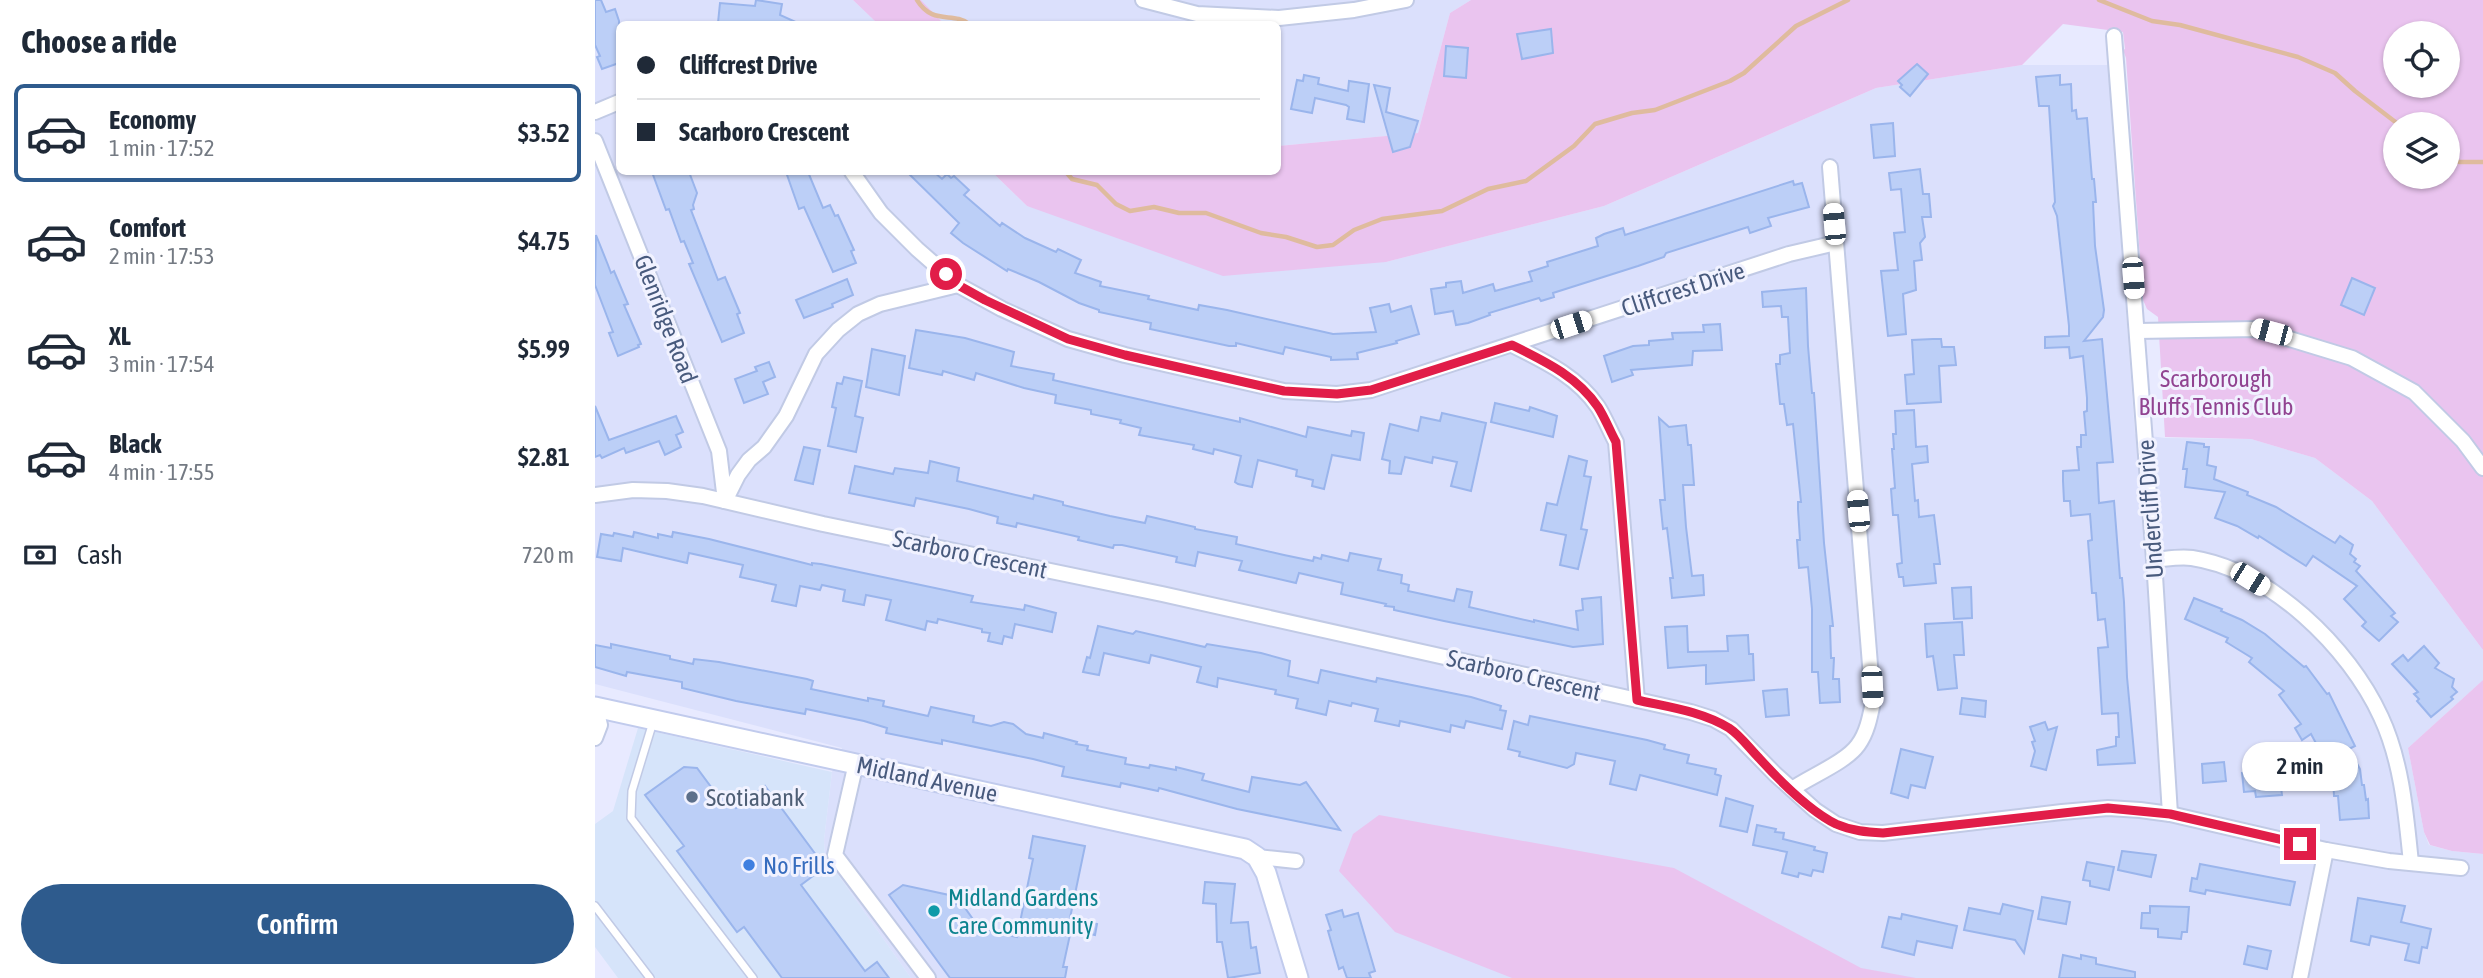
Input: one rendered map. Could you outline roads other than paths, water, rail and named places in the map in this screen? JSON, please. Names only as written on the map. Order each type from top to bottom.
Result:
[{"type":"street","points":[[1143,0],[1197,14],[1246,18],[1279,18],[1406,0]]},
{"type":"street","name":"Undercliff Drive","points":[[2114,36],[2154,560],[2170,814]]},
{"type":"street","points":[[595,112],[616,103]]},
{"type":"street","name":"Glenridge Road","points":[[595,141],[719,451],[725,501]]},
{"type":"street","points":[[1792,789],[1841,761],[1858,746],[1868,728],[1873,702],[1830,167]]},
{"type":"street","name":"Cliffcrest Drive","points":[[854,175],[881,213],[916,249],[958,285],[1002,309],[1068,339],[1125,355],[1284,391],[1337,394],[1371,390],[1789,254],[1836,243]]},
{"type":"street","points":[[725,501],[738,475],[764,447],[786,416],[816,354],[838,330],[858,314],[880,304],[958,285]]},
{"type":"street","points":[[2137,331],[2257,329],[2351,358],[2414,392],[2463,441],[2483,468]]},
{"type":"street","points":[[1512,345],[1558,369],[1580,386],[1598,407],[1616,442],[1637,700]]},
{"type":"street","name":"Scarboro Crescent","points":[[595,495],[633,490],[667,491],[725,501],[1691,712],[1722,724],[1742,739],[1815,810],[1836,824],[1860,832],[1883,833],[2108,808],[2170,814],[2326,850],[2461,868]]},
{"type":"street","points":[[2154,560],[2190,557],[2220,565],[2250,579],[2283,600],[2339,652],[2360,677],[2382,718],[2404,800],[2411,863]]},
{"type":"street","points":[[595,707],[600,724],[595,738]]},
{"type":"street","name":"Midland Avenue","points":[[595,707],[1203,839],[1245,849],[1257,857],[1296,861]]},
{"type":"street","points":[[856,763],[835,855],[927,978]]},
{"type":"street","points":[[2300,978],[2326,850]]},
{"type":"street","points":[[1257,857],[1266,873],[1298,978]]},
{"type":"lane","points":[[654,720],[632,791],[631,818],[753,978]]},
{"type":"lane","points":[[595,906],[650,978]]},
{"type":"waterway","points":[[917,0],[923,8],[936,16],[964,21]]},
{"type":"waterway","points":[[1069,175],[1072,179],[1097,185],[1116,204],[1130,211],[1154,207],[1179,213],[1206,213],[1261,233],[1286,237],[1317,247],[1333,245],[1354,230],[1382,219],[1442,211],[1488,189],[1526,181],[1574,146],[1595,124],[1632,113],[1655,110],[1730,81],[1744,73],[1796,26],[1848,0]]},
{"type":"waterway","points":[[2099,0],[2152,21],[2180,25],[2298,57],[2335,73],[2383,112]]},
{"type":"waterway","points":[[2460,162],[2483,162]]},
{"type":"place","name":"Scotiabank","points":[[692,797]]},
{"type":"place","name":"No Frills","points":[[749,865]]},
{"type":"place","name":"Midland Gardens Care Community","points":[[934,911]]},
{"type":"park label","name":"Scarborough Bluffs Tennis Club","points":[[2216,392]]}]
